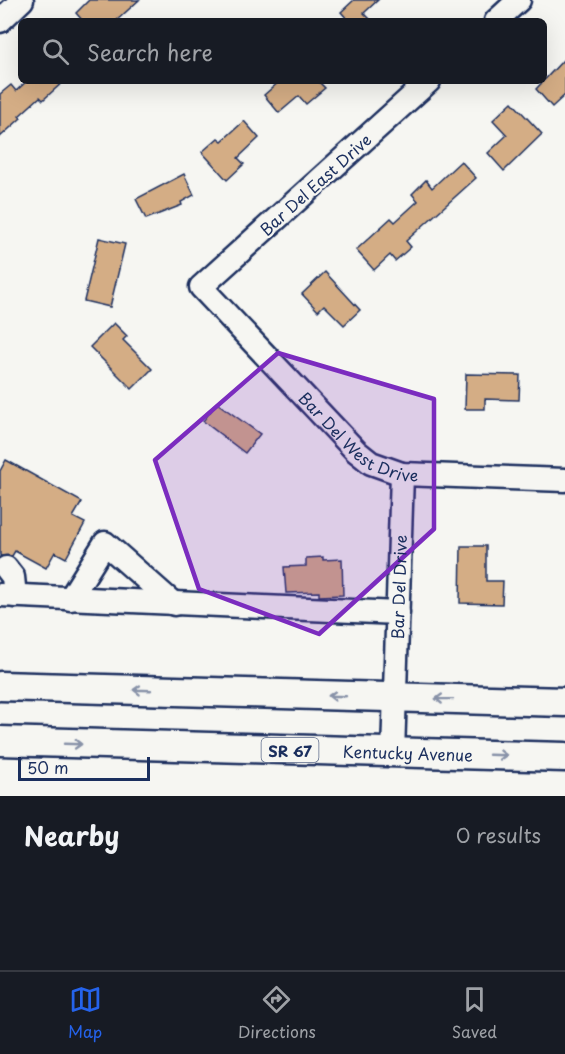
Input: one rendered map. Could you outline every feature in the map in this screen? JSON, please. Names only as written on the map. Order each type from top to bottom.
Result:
[{"type":"main road","points":[[0,686],[565,702]]},
{"type":"main road","name":"Kentucky Avenue","points":[[0,741],[565,757]]},
{"type":"street","points":[[0,21],[22,0]]},
{"type":"street","points":[[499,18],[519,0]]},
{"type":"street","name":"Bar Del East Drive","points":[[201,287],[426,84]]},
{"type":"street","name":"Bar Del West Drive","points":[[201,287],[356,451],[371,463],[402,474],[565,480]]},
{"type":"street","name":"Bar Del Drive","points":[[395,698],[402,474]]},
{"type":"street","points":[[70,599],[105,543],[174,604]]},
{"type":"street","points":[[6,568],[13,577],[8,596],[398,613]]},
{"type":"street","points":[[393,753],[395,698]]},
{"type":"highlighted area","points":[[278,353],[434,399],[434,529],[319,634],[199,589],[155,460]]},
{"type":"building","points":[[89,0],[139,0],[119,18],[80,18],[76,13]]},
{"type":"building","points":[[354,0],[378,0],[364,13],[369,18],[346,18],[341,12]]},
{"type":"building","points":[[565,58],[565,95],[552,107],[536,89],[541,84],[547,84],[547,77]]},
{"type":"building","points":[[24,84],[61,84],[43,100],[40,97],[0,137],[0,94],[11,85],[16,91]]},
{"type":"building","points":[[277,84],[321,84],[325,88],[306,104],[299,96],[279,113],[264,95]]},
{"type":"building","points":[[512,102],[542,134],[504,171],[488,153],[507,135],[493,120]]},
{"type":"building","points":[[244,121],[259,138],[238,158],[244,164],[227,180],[202,152],[218,138],[222,141]]},
{"type":"building","points":[[461,161],[476,178],[406,241],[411,247],[395,261],[390,255],[374,270],[356,250],[391,218],[395,222],[418,201],[412,194],[426,180],[432,188]]},
{"type":"building","points":[[184,174],[194,195],[181,202],[182,205],[146,219],[136,199]]},
{"type":"building","points":[[99,238],[125,244],[110,307],[84,301]]},
{"type":"building","points":[[325,272],[360,310],[344,325],[324,305],[318,311],[302,294]]},
{"type":"building","points":[[114,323],[127,336],[123,340],[152,369],[132,389],[90,347]]},
{"type":"building","points":[[466,374],[520,375],[519,400],[485,399],[485,409],[465,409]]},
{"type":"building","points":[[217,403],[260,434],[245,453],[203,421]]},
{"type":"building","points":[[6,460],[82,502],[73,517],[85,523],[66,558],[55,552],[46,568],[15,551],[12,556],[0,556],[0,471]]},
{"type":"building","points":[[461,546],[486,546],[486,581],[503,581],[502,604],[460,603]]},
{"type":"building","points":[[323,557],[323,560],[342,559],[343,595],[319,596],[319,592],[286,593],[284,567],[306,566],[306,558]]}]
